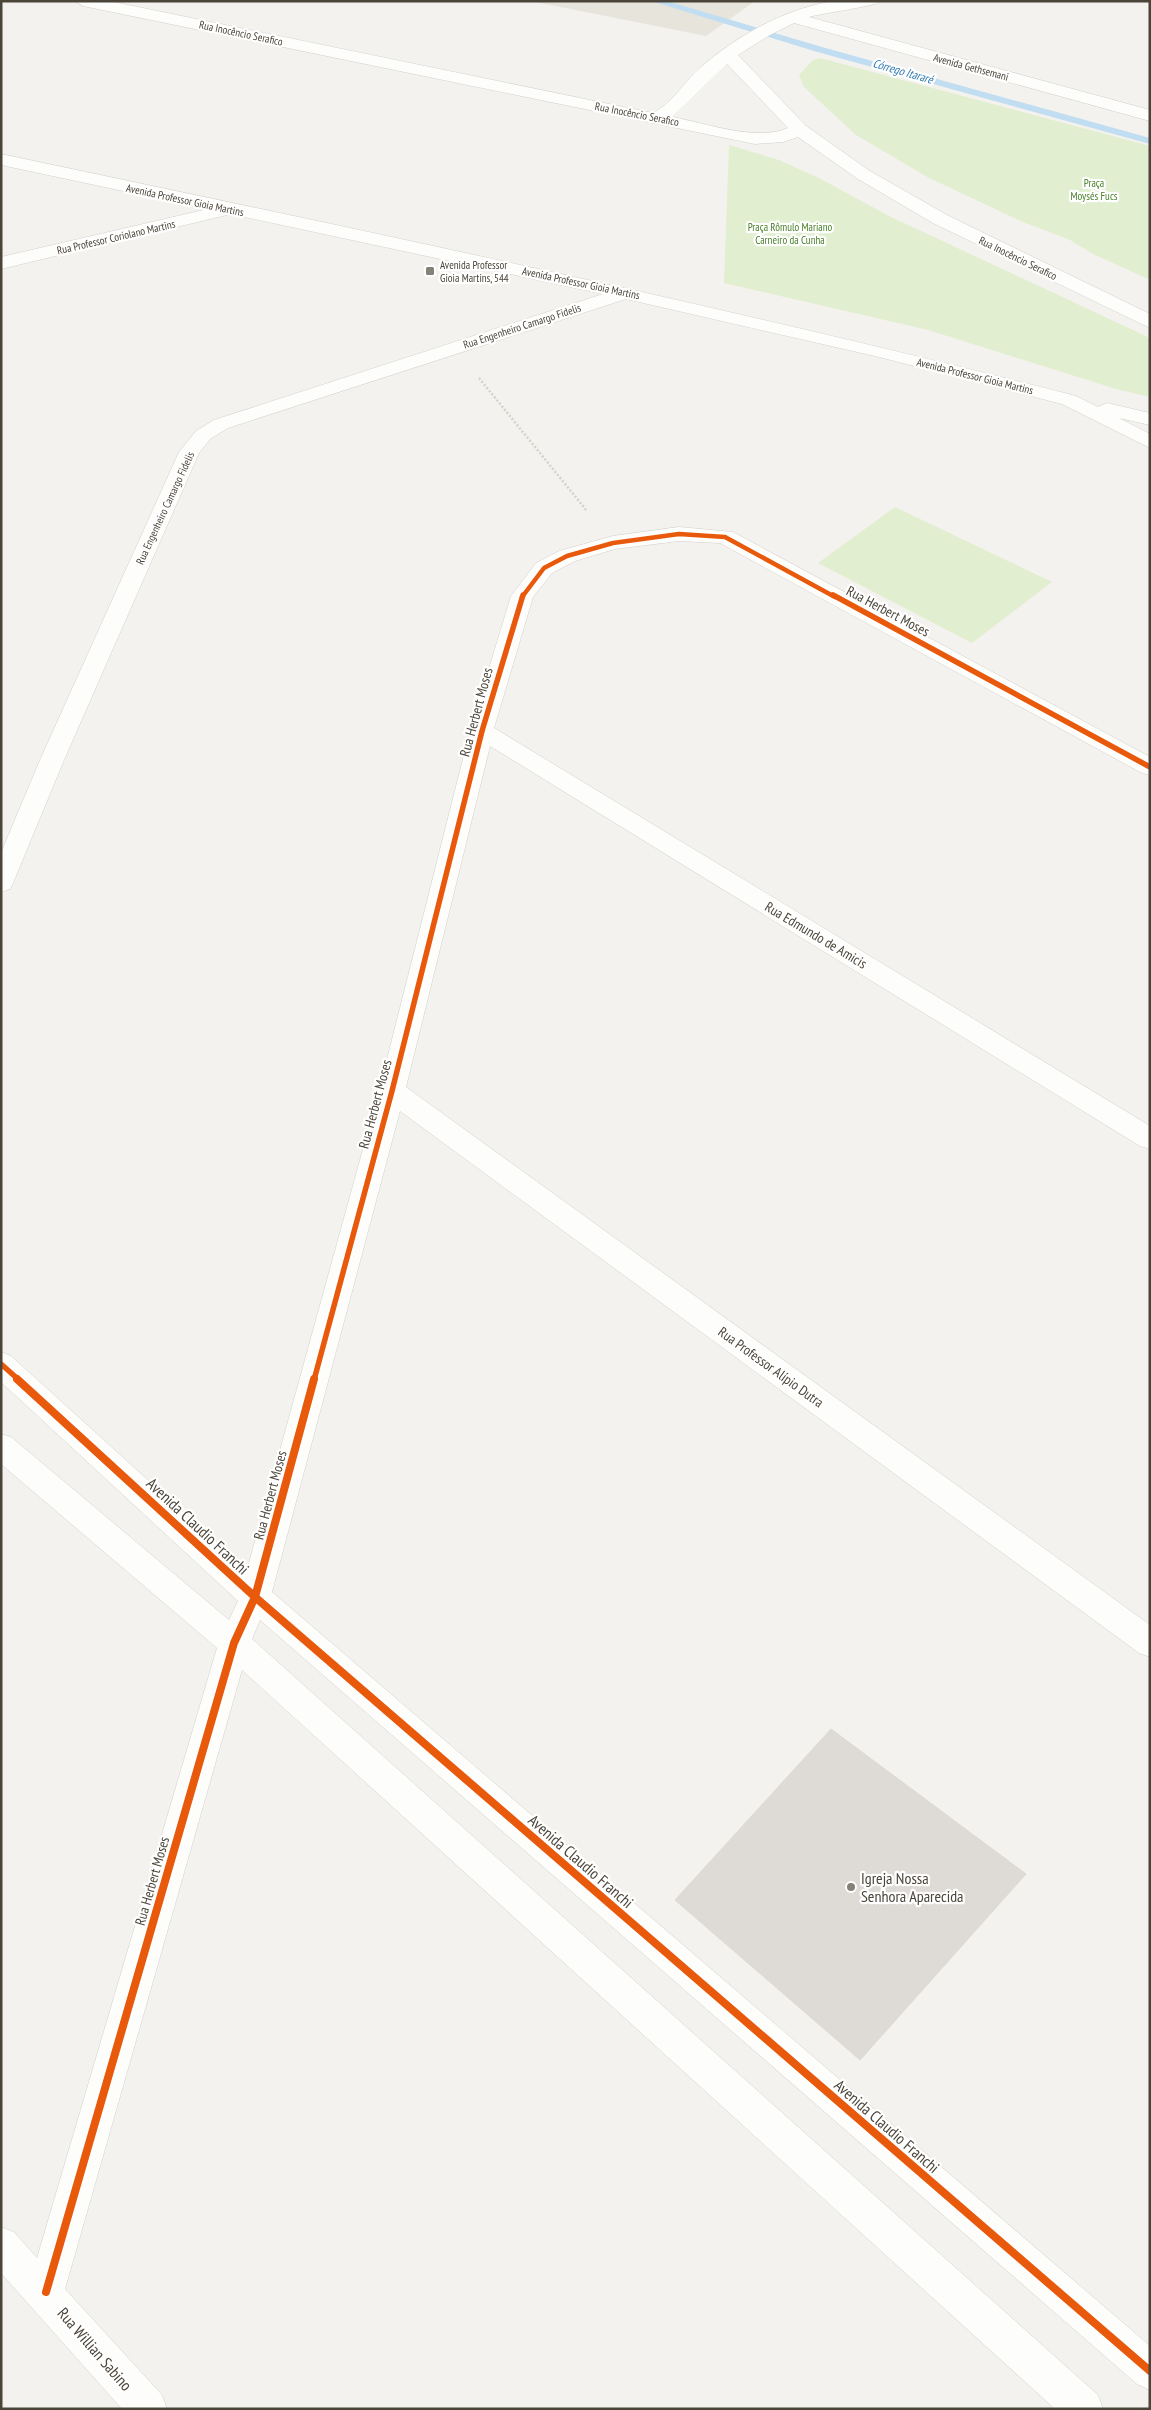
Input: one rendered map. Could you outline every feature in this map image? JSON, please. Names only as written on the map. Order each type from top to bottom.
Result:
[{"type":"street","name":"Rua Inocêncio Serafico","points":[[82,1],[755,139],[783,137],[800,130],[864,175],[940,219],[1150,322]]},
{"type":"street","points":[[656,118],[670,112],[705,74],[734,51],[777,24],[830,6],[873,1]]},
{"type":"street","name":"Avenida Gethsemani","points":[[793,18],[1150,116]]},
{"type":"street","points":[[734,51],[758,85],[800,130]]},
{"type":"street","points":[[705,74],[737,78],[758,85]]},
{"type":"street","name":"Avenida Professor Gioia Martins","points":[[1,159],[230,210],[626,292],[881,352],[1069,400],[1150,442]]},
{"type":"street","name":"Rua Professor Coriolano Martins","points":[[1,263],[230,210]]},
{"type":"street","name":"Rua Engenheiro Camargo Fidelis","points":[[1,883],[52,760],[189,452],[203,434],[221,424],[626,292]]},
{"type":"street","points":[[1069,400],[1150,418]]},
{"type":"street","name":"Rua Herbert Moses","points":[[46,2292],[234,1643],[255,1597],[392,1091],[482,732],[522,596],[544,568],[567,556],[613,543],[679,534],[725,537],[1150,767]]},
{"type":"street","name":"Rua Edmundo de Amicis","points":[[482,732],[1150,1139]]},
{"type":"street","name":"Rua Professor Alípio Dutra","points":[[392,1091],[1150,1642]]},
{"type":"street","name":"Avenida Claudio Franchi","points":[[1,1364],[255,1597],[1150,2371]]},
{"type":"street","points":[[1,1446],[234,1643],[1084,2409]]},
{"type":"street","name":"Rua Willian Sabino","points":[[1,2245],[46,2292],[148,2409]]},
{"type":"path","points":[[454,348],[613,543]]},
{"type":"shaded area","points":[[530,1],[755,1],[706,36]]},
{"type":"green space","name":"Praça Moysés Fucs","points":[[820,58],[1150,146],[1150,280],[1093,254],[1070,240],[1023,222],[929,178],[856,135],[804,87],[799,75],[813,60]]},
{"type":"green space","name":"Praça Rômulo Mariano Carneiro da Cunha","points":[[729,145],[779,160],[819,178],[889,216],[1150,338],[1150,397],[1116,389],[928,330],[724,283]]},
{"type":"green space","points":[[895,507],[1052,582],[972,643],[818,563]]},
{"type":"building","name":"Igreja Nossa Senhora Aparecida","points":[[831,1729],[1026,1874],[860,2060],[675,1900]]},
{"type":"waterway","name":"Córrego Itararé","points":[[656,1],[818,49],[1150,141]]},
{"type":"cycle path","points":[[46,2292],[234,1643],[255,1597],[392,1091],[482,731],[522,596],[544,568],[567,556],[613,543],[679,534],[725,537],[1150,767]]},
{"type":"cycle path","points":[[1,1364],[255,1597],[1150,2371]]},
{"type":"place","name":"Avenida Professor Gioia Martins, 544","points":[[430,271]]},
{"type":"place","name":"Igreja Nossa Senhora Aparecida","points":[[851,1887]]}]
